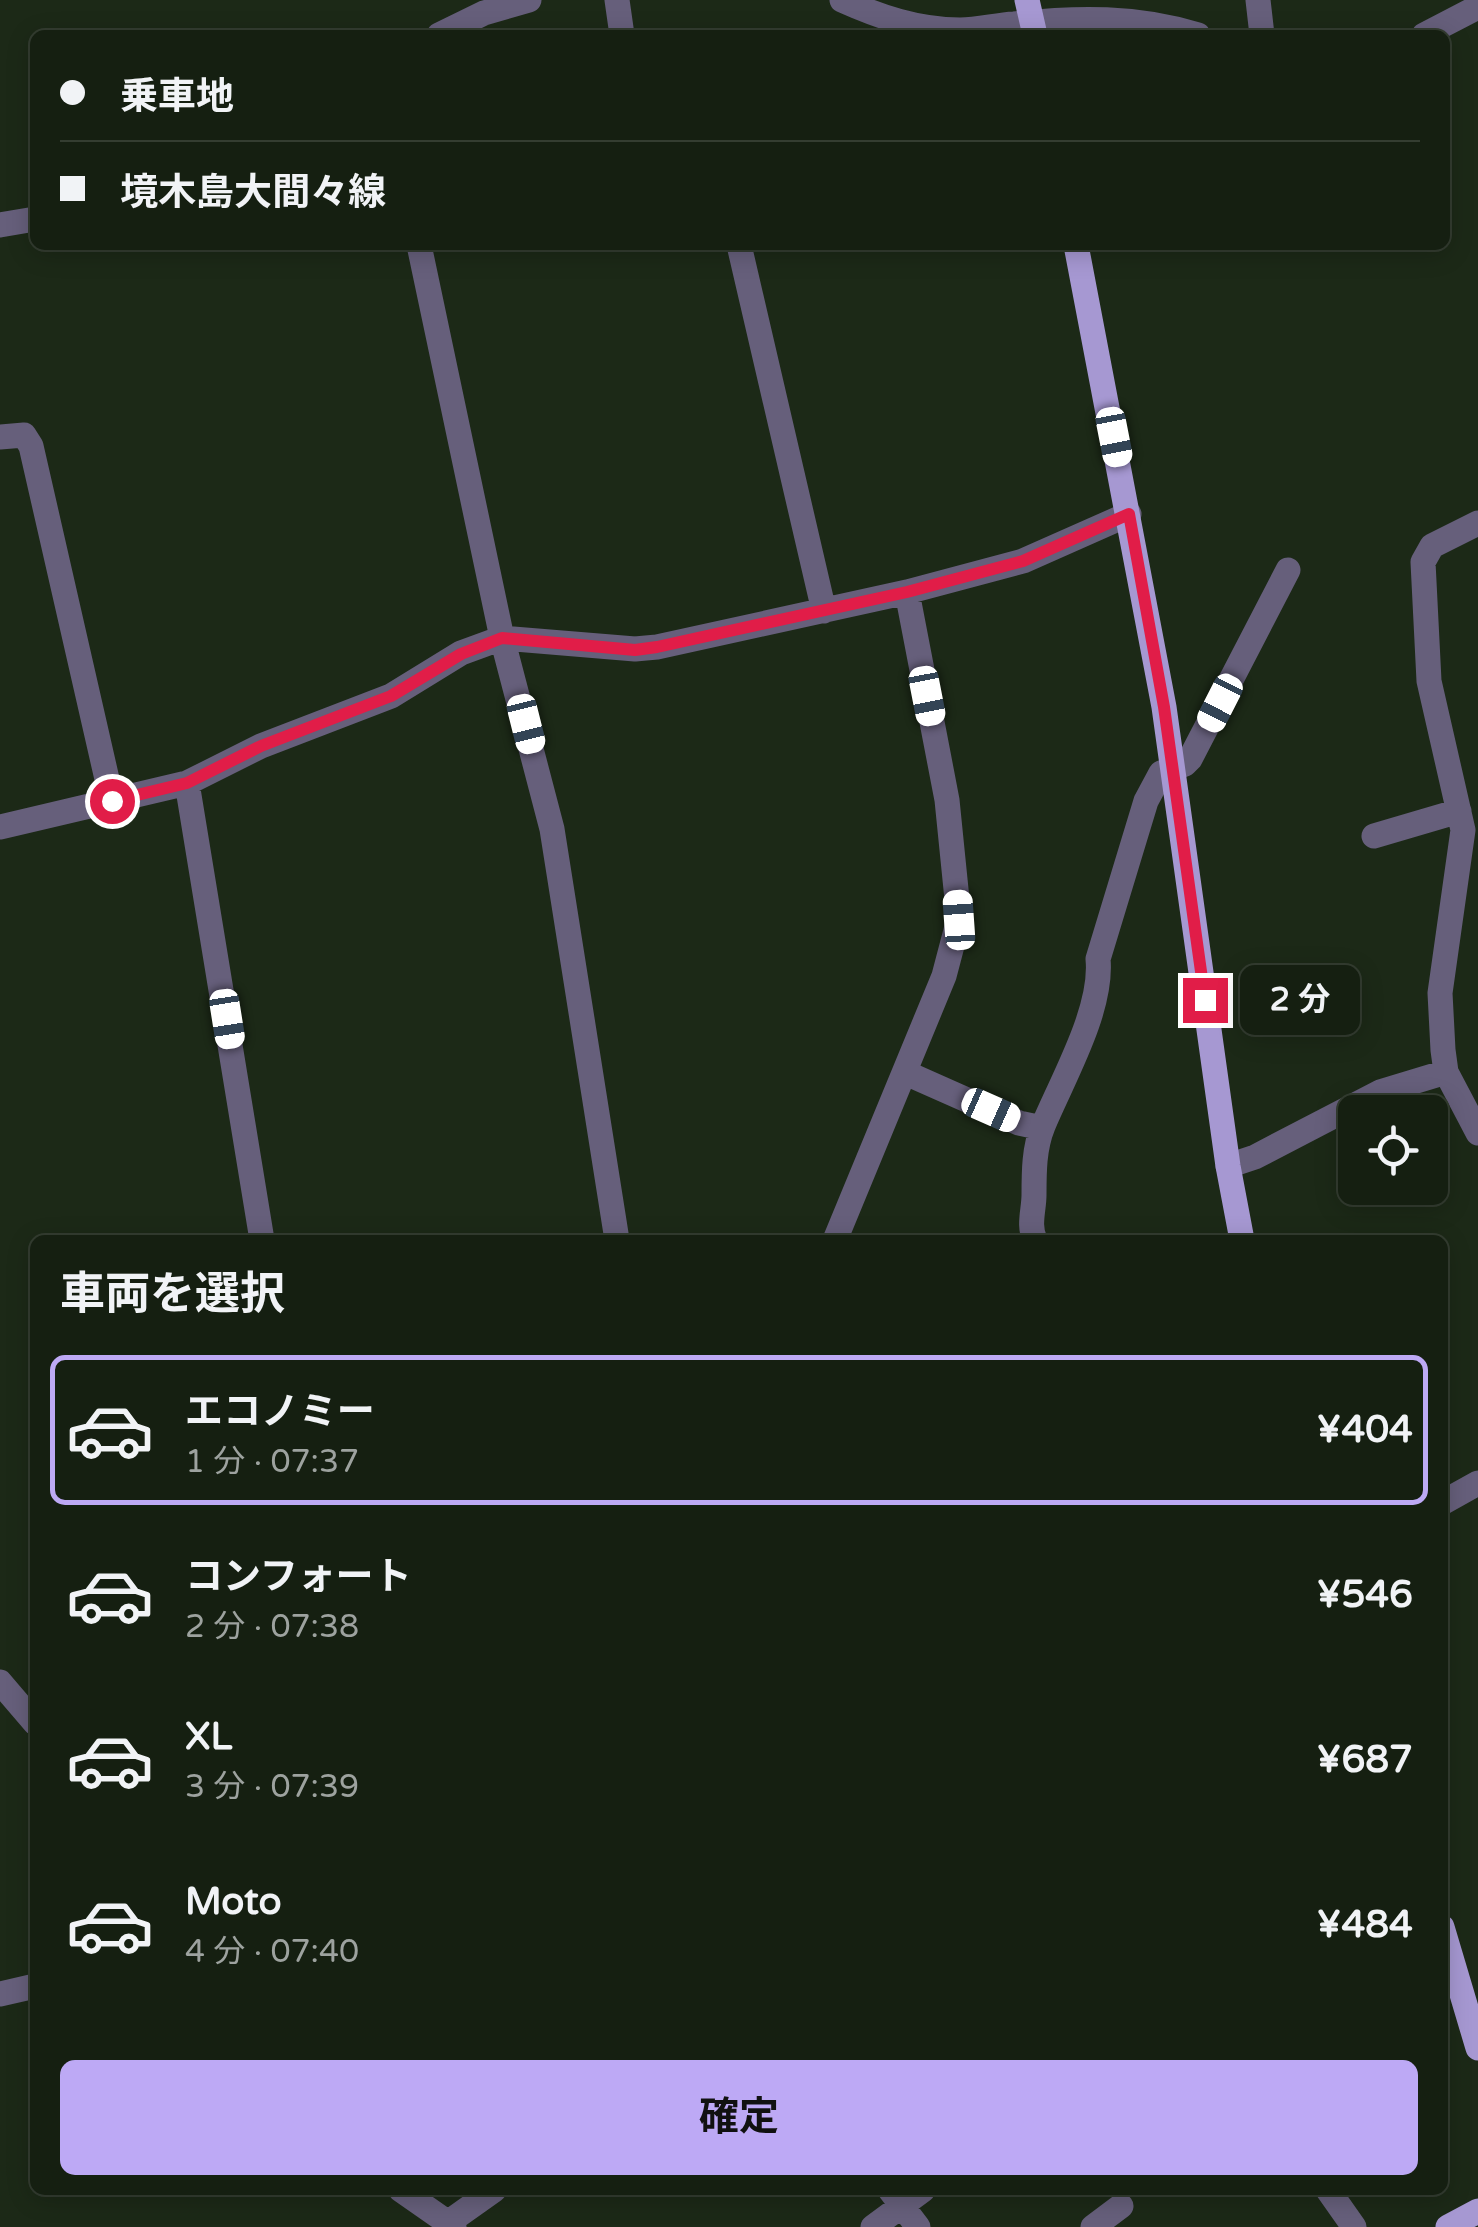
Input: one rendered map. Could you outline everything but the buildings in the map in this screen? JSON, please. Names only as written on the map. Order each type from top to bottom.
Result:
[{"type":"main road","points":[[1077,250],[1164,707],[1237,1235]]},
{"type":"main road","points":[[1448,1946],[1478,2048]]},
{"type":"main road","points":[[1448,2227],[1478,2211]]},
{"type":"street","points":[[446,30],[481,7],[529,0]]},
{"type":"street","points":[[616,0],[621,30]]},
{"type":"street","points":[[842,0],[888,19],[962,30],[1031,19],[1100,18],[1179,30]]},
{"type":"street","points":[[1258,0],[1261,30]]},
{"type":"street","points":[[1434,30],[1478,7]]},
{"type":"street","points":[[0,225],[30,220]]},
{"type":"street","points":[[420,250],[502,638],[552,829],[616,1235]]},
{"type":"street","points":[[739,250],[824,611]]},
{"type":"street","points":[[0,437],[24,435],[31,446],[112,801]]},
{"type":"street","points":[[0,828],[187,783],[274,741],[391,696],[461,654],[502,638],[635,650],[907,592],[1023,561],[1129,514]]},
{"type":"street","points":[[1478,522],[1432,546],[1424,562],[1429,681],[1459,811],[1462,848],[1440,993],[1446,1072],[1478,1134]]},
{"type":"street","points":[[1029,1235],[1032,1174],[1042,1128],[1058,1099],[1080,1041],[1099,974],[1098,959],[1146,801],[1161,774],[1190,759],[1288,570]]},
{"type":"street","points":[[837,1235],[944,976],[959,920],[948,800],[907,592]]},
{"type":"street","points":[[187,783],[261,1235]]},
{"type":"street","points":[[1374,836],[1459,811]]},
{"type":"street","points":[[1228,1166],[1255,1158],[1380,1092],[1446,1072]]},
{"type":"street","points":[[906,1073],[1019,1123],[1042,1128]]},
{"type":"street","points":[[1448,1499],[1478,1483]]},
{"type":"street","points":[[0,1682],[30,1710]]},
{"type":"street","points":[[0,1994],[30,1987]]},
{"type":"street","points":[[408,2195],[451,2224],[488,2195]]},
{"type":"street","points":[[1332,2195],[1354,2227]]},
{"type":"street","points":[[873,2227],[896,2198],[918,2227]]},
{"type":"street","points":[[1093,2227],[1121,2206]]},
{"type":"route","points":[[112,801],[187,783],[261,746],[391,696],[485,642],[502,638],[635,650],[657,647],[907,592],[1023,561],[1129,514],[1164,707],[1205,1000]]}]
